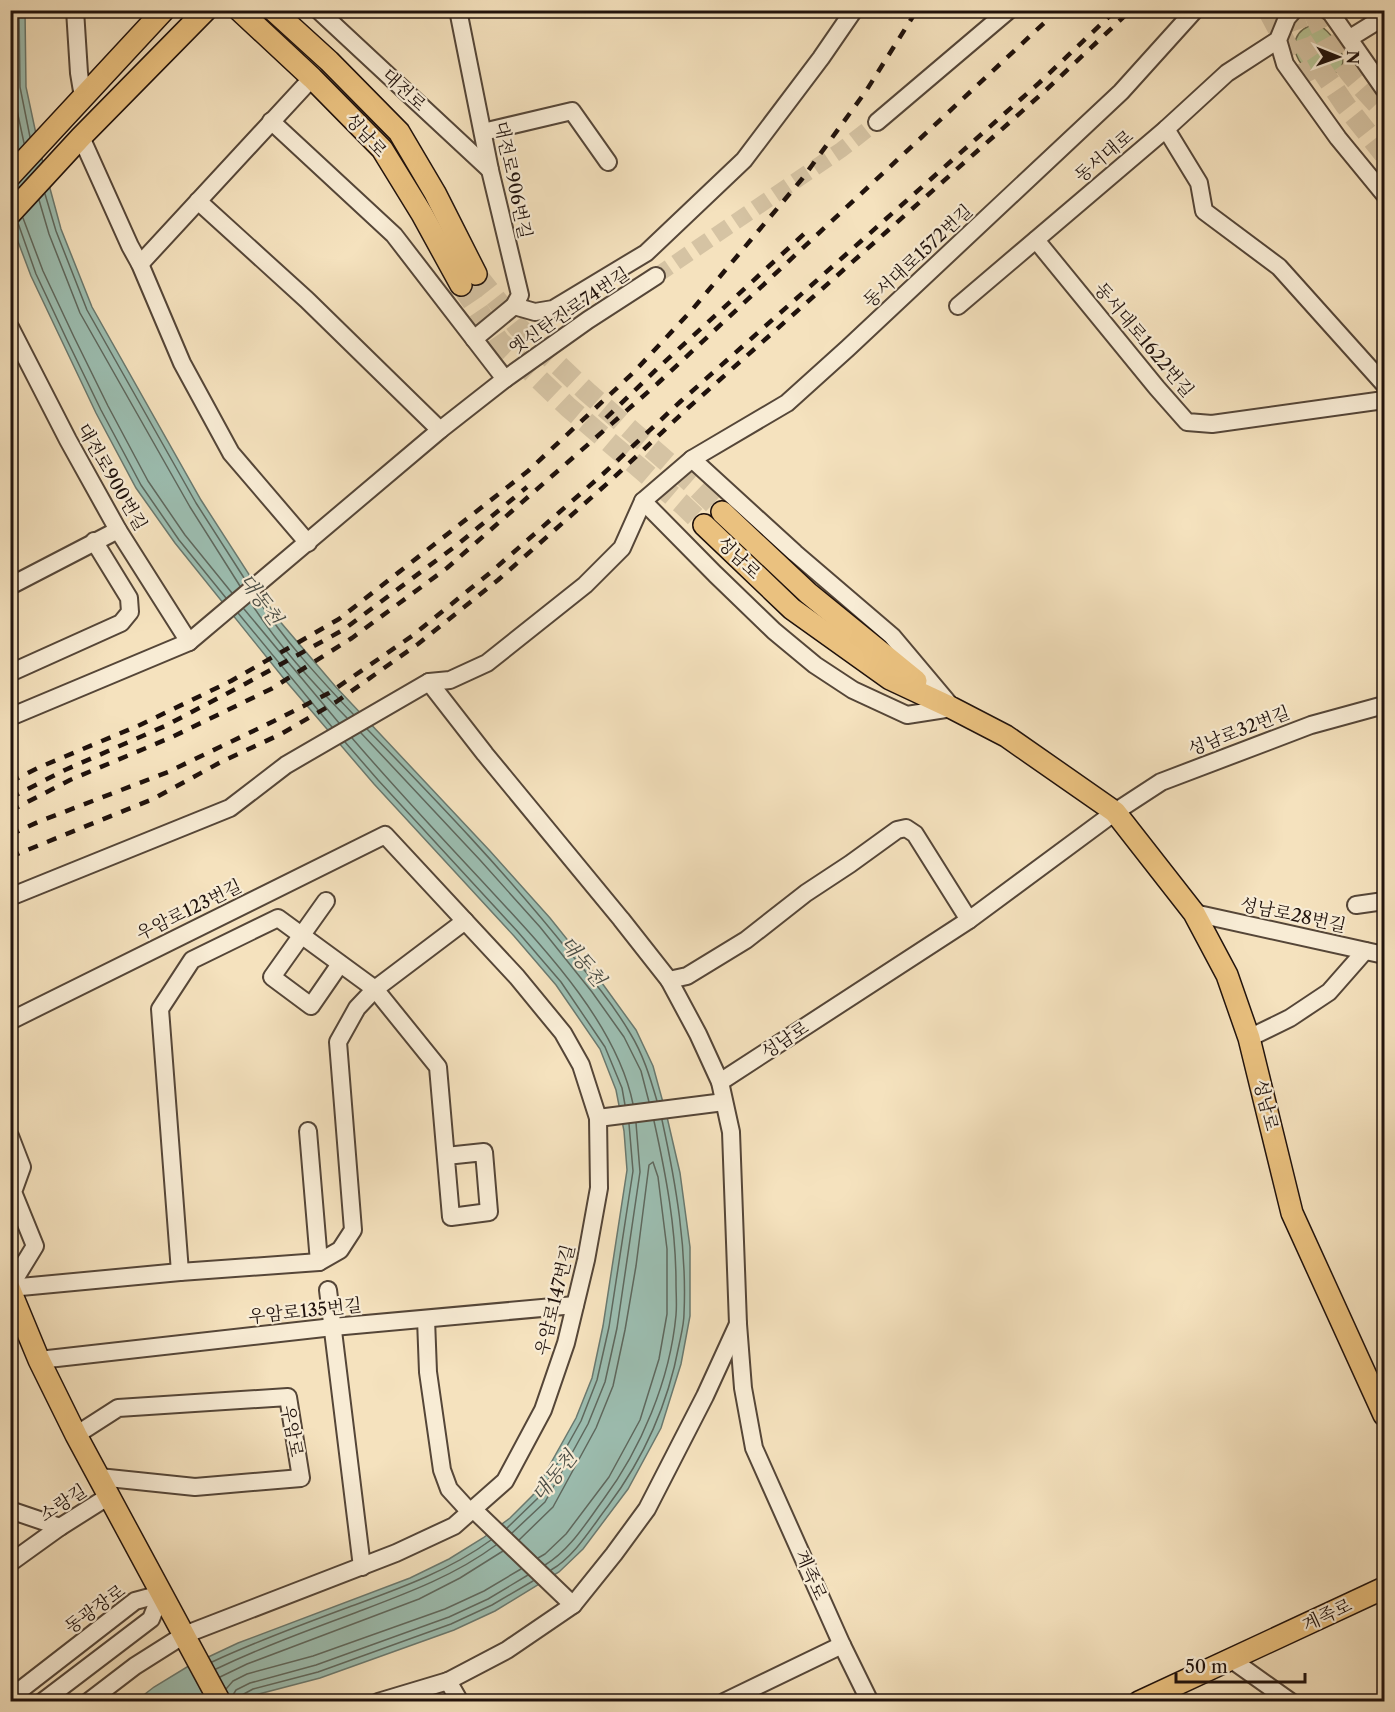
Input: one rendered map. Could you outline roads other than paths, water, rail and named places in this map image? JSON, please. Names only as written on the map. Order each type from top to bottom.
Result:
[{"type":"main road","points":[[10,176],[164,10]]},
{"type":"main road","points":[[10,214],[81,137],[206,10]]},
{"type":"main road","name":"성남로","points":[[239,10],[312,78],[382,149],[422,214],[469,279],[435,193],[399,132],[329,61],[273,10]]},
{"type":"main road","name":"성남로","points":[[722,512],[807,592],[952,708]]},
{"type":"main road","name":"성남로","points":[[704,525],[792,609],[890,679],[1006,736],[1115,812],[1194,913],[1227,975],[1249,1038],[1292,1212],[1383,1406]]},
{"type":"main road","points":[[10,1288],[39,1360],[76,1435],[220,1701]]},
{"type":"main road","name":"계족로","points":[[1139,1701],[1384,1588]]},
{"type":"street","points":[[75,10],[83,97]]},
{"type":"street","name":"대전로","points":[[318,10],[490,170]]},
{"type":"street","name":"대전로906번길","points":[[458,10],[490,170],[520,296],[514,306]]},
{"type":"street","points":[[474,339],[514,306],[535,312],[553,309],[646,253],[744,160],[854,10]]},
{"type":"street","points":[[877,122],[1009,10]]},
{"type":"street","name":"동서대로1572번길","points":[[644,501],[692,459],[787,403],[1120,92],[1195,10]]},
{"type":"street","points":[[1327,10],[1350,38],[1384,89]]},
{"type":"street","points":[[1290,13],[1278,40],[1285,64],[1338,138],[1378,178],[1384,194]]},
{"type":"street","points":[[1350,38],[1384,17]]},
{"type":"street","name":"동서대로","points":[[958,306],[1166,129],[1227,72],[1278,40]]},
{"type":"street","points":[[140,264],[312,78]]},
{"type":"street","points":[[483,132],[572,111],[608,162]]},
{"type":"street","points":[[10,717],[189,642],[440,430],[505,379],[394,235],[271,121]]},
{"type":"street","points":[[1166,129],[1199,183],[1204,211],[1279,267],[1384,384]]},
{"type":"street","points":[[81,137],[140,264],[182,363],[231,453],[308,543]]},
{"type":"street","points":[[198,201],[308,300],[440,430]]},
{"type":"street","name":"동서대로1622번길","points":[[1036,240],[1187,422],[1212,424],[1384,400]]},
{"type":"street","name":"옛신탄진로74번길","points":[[505,379],[588,320],[656,276]]},
{"type":"street","name":"대전로900번길","points":[[10,327],[68,440],[118,530],[189,642]]},
{"type":"street","points":[[692,459],[795,553],[892,636],[952,708]]},
{"type":"street","points":[[10,897],[230,808],[286,765],[422,686],[450,680],[487,663],[585,585],[622,548],[644,501],[723,583],[814,665],[853,690],[907,715],[952,708]]},
{"type":"street","points":[[12,583],[118,530]]},
{"type":"street","points":[[10,673],[121,623],[130,612],[129,598],[94,541]]},
{"type":"street","name":"계족로","points":[[422,686],[485,754],[669,980],[720,1082],[731,1132],[738,1324],[743,1388],[754,1448],[842,1645],[870,1701]]},
{"type":"street","name":"성남로32번길","points":[[1115,812],[1161,782],[1311,725],[1384,705]]},
{"type":"street","name":"성남로","points":[[720,1082],[969,920],[1115,812]]},
{"type":"street","points":[[669,980],[687,976],[746,940],[806,893],[897,830],[906,828],[915,834],[969,920]]},
{"type":"street","name":"우암로147번길","points":[[88,1701],[135,1666],[184,1635],[396,1553],[454,1526],[474,1512],[506,1481],[543,1410],[566,1343],[586,1260],[599,1188],[598,1118],[581,1065],[563,1033],[517,977],[385,835]]},
{"type":"street","name":"우암로123번길","points":[[10,1021],[385,835]]},
{"type":"street","points":[[1356,905],[1384,901]]},
{"type":"street","points":[[326,902],[272,977],[311,1006],[340,964]]},
{"type":"street","name":"성남로28번길","points":[[1194,913],[1384,955]]},
{"type":"street","points":[[180,1272],[160,1009],[192,960],[278,918],[375,989],[438,1067],[446,1156]]},
{"type":"street","points":[[10,1288],[319,1262],[340,1250],[353,1230],[338,1042],[357,1008],[375,989],[465,921]]},
{"type":"street","points":[[1249,1038],[1290,1018],[1329,992],[1365,951]]},
{"type":"street","points":[[598,1118],[724,1102]]},
{"type":"street","points":[[308,1131],[319,1262]]},
{"type":"street","points":[[10,1136],[22,1167],[13,1192],[35,1246],[10,1288]]},
{"type":"street","points":[[328,1290],[362,1567]]},
{"type":"street","name":"우암로135번길","points":[[39,1360],[333,1327],[575,1305]]},
{"type":"street","points":[[426,1319],[428,1372],[442,1470],[449,1489],[573,1605]]},
{"type":"street","points":[[378,1701],[448,1681],[507,1650],[573,1605],[646,1509],[705,1396],[738,1324]]},
{"type":"street","name":"우암로","points":[[76,1435],[118,1408],[288,1397],[301,1478],[195,1487],[99,1477]]},
{"type":"street","name":"소랑길","points":[[10,1563],[109,1496]]},
{"type":"street","points":[[10,1510],[60,1527]]},
{"type":"street","points":[[42,1701],[151,1619],[161,1594]]},
{"type":"street","name":"동광장로","points":[[10,1698],[135,1601],[161,1594]]},
{"type":"street","points":[[724,1701],[842,1645]]},
{"type":"street","points":[[1232,1660],[1291,1701]]},
{"type":"street","points":[[448,1681],[460,1701]]},
{"type":"water","name":"대동천","points":[[10,11],[25,11],[26,87],[39,148],[61,229],[92,307],[201,500],[277,618],[335,686],[550,918],[636,1030],[653,1066],[680,1173],[690,1247],[690,1316],[681,1364],[661,1428],[628,1489],[583,1549],[559,1572],[495,1611],[454,1630],[320,1678],[240,1701],[136,1701],[187,1667],[238,1643],[410,1578],[449,1559],[510,1518],[533,1495],[576,1418],[592,1378],[603,1326],[627,1170],[624,1131],[616,1090],[600,1049],[556,985],[374,784],[285,680],[175,543],[136,488],[96,413],[31,276],[14,231],[10,215]]},
{"type":"tunnel","points":[[1268,10],[1310,89]]},
{"type":"tunnel","points":[[1291,10],[1302,41],[1346,106],[1384,154]]},
{"type":"tunnel","points":[[1313,10],[1334,52],[1384,111]]},
{"type":"tunnel","points":[[656,276],[841,150],[877,122]]},
{"type":"tunnel","points":[[476,274],[518,327],[722,512]]},
{"type":"tunnel","points":[[461,285],[499,341],[568,407],[704,525]]},
{"type":"railway","points":[[10,782],[140,725],[231,681],[339,619],[528,471],[633,373],[691,311],[802,179],[866,91],[917,10]]},
{"type":"railway","points":[[10,811],[70,780],[172,737],[271,689],[352,638],[447,568],[657,384],[1058,10]]},
{"type":"railway","points":[[10,835],[168,772],[274,721],[329,693],[412,636],[491,572],[603,474],[681,401],[1039,83],[1116,10]]},
{"type":"railway","points":[[10,857],[153,799],[221,762],[281,734],[336,702],[418,644],[498,580],[609,482],[688,408],[1046,90],[1131,10]]},
{"type":"railway","points":[[606,418],[804,234]]},
{"type":"railway","points":[[10,798],[65,770],[165,726],[343,630],[457,545],[527,487]]}]
